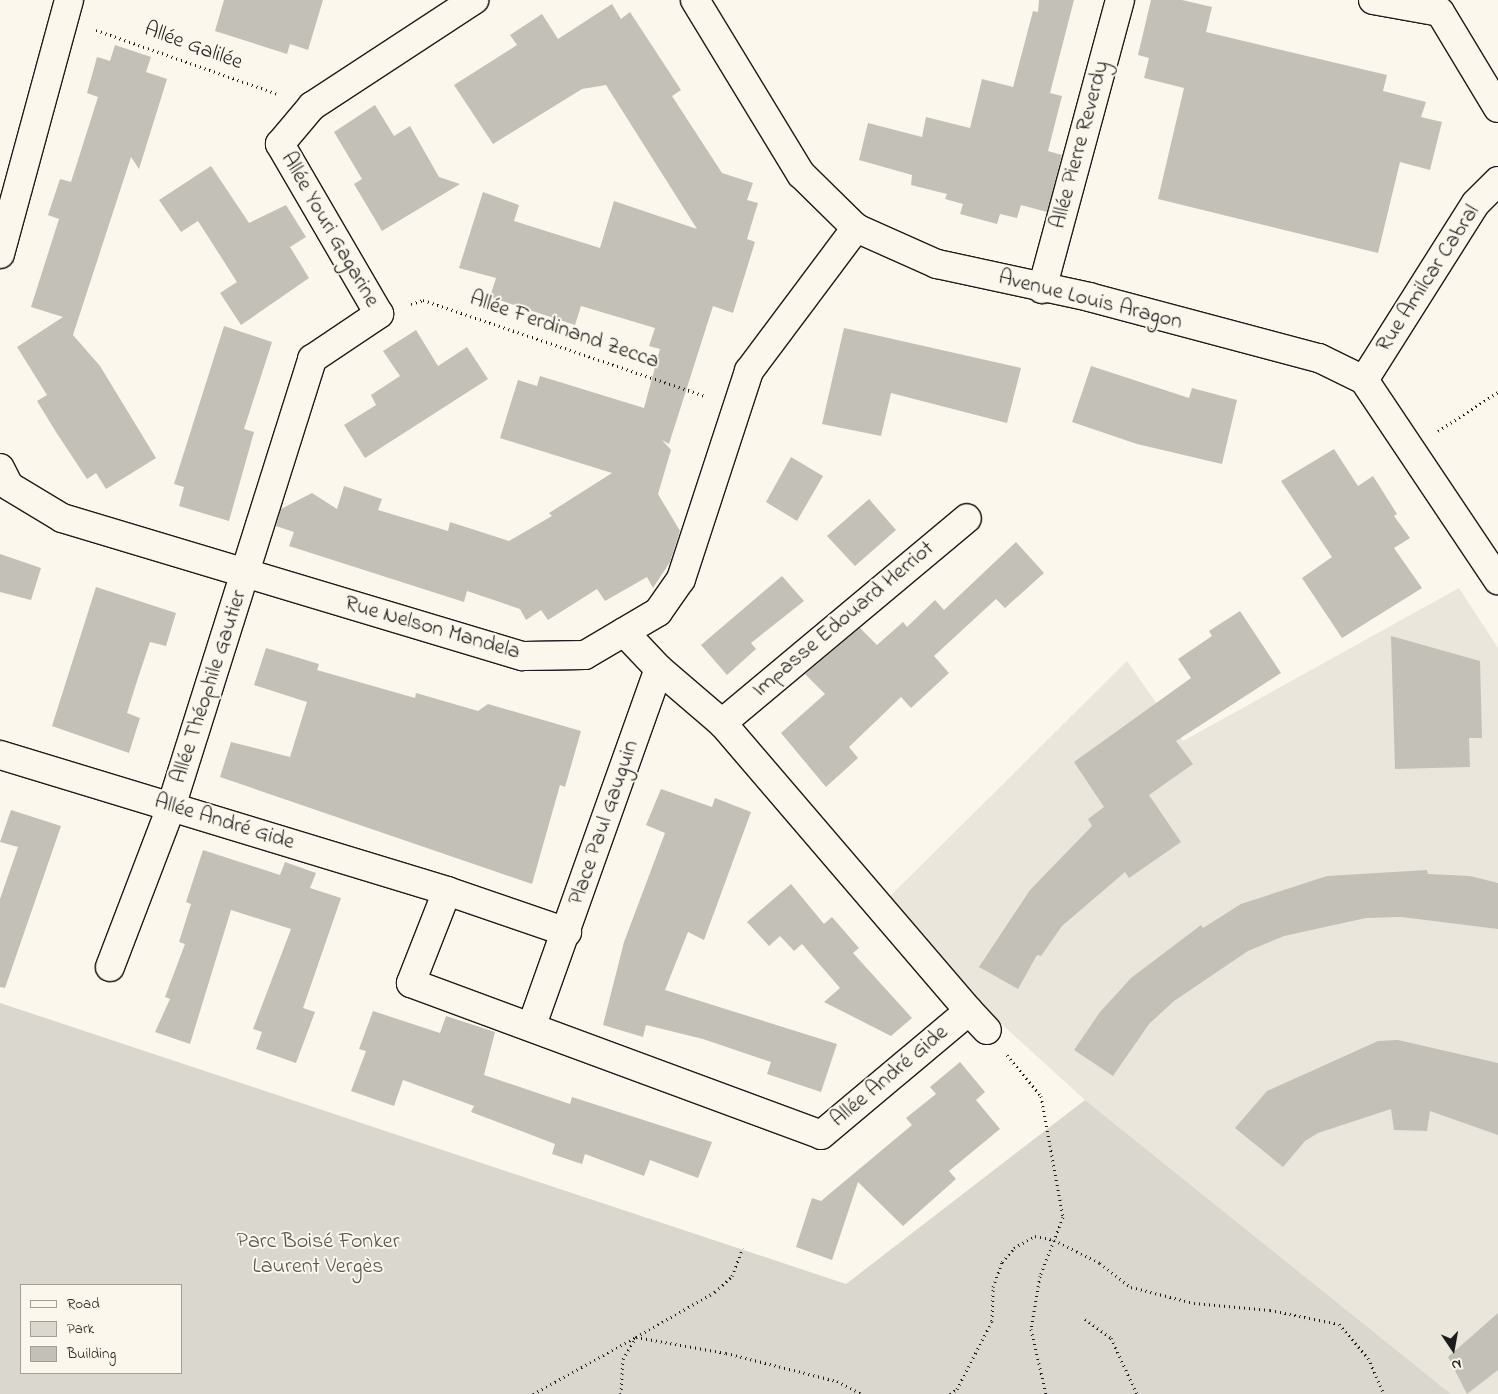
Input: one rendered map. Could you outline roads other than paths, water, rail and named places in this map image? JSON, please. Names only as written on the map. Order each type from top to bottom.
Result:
[{"type":"street","name":"Allée Youri Gagarine","points":[[246,574],[312,359],[379,314],[280,144],[312,106],[474,0]]},
{"type":"street","name":"Avenue Louis Aragon","points":[[695,0],[801,174],[856,228],[937,264],[1089,298],[1319,358],[1364,380],[1498,580]]},
{"type":"street","name":"Allée Pierre Reverdy","points":[[1042,289],[1120,0]]},
{"type":"street","points":[[1373,0],[1440,12],[1498,108]]},
{"type":"street","points":[[0,254],[66,9]]},
{"type":"street","name":"Rue Amilcar Cabral","points":[[1364,380],[1476,203],[1498,182]]},
{"type":"street","name":"Rue Nelson Mandela","points":[[0,468],[9,486],[62,518],[523,656],[585,654],[658,612],[681,579],[749,371],[856,228]]},
{"type":"street","name":"Impasse Edouard Herriot","points":[[722,722],[967,518]]},
{"type":"street","name":"Allée Théophile Gautier","points":[[110,967],[171,807],[246,574]]},
{"type":"street","points":[[624,632],[659,669]]},
{"type":"street","name":"Allée André Gide","points":[[447,891],[411,982],[532,1025],[820,1135],[978,1021],[722,722],[659,669]]},
{"type":"street","name":"Place Paul Gauguin","points":[[532,1025],[659,669]]},
{"type":"street","name":"Allée André Gide","points":[[0,755],[447,891],[566,932]]},
{"type":"park label","name":"Parc Boisé Fonker Laurent Vergès","points":[[318,1254]]}]
